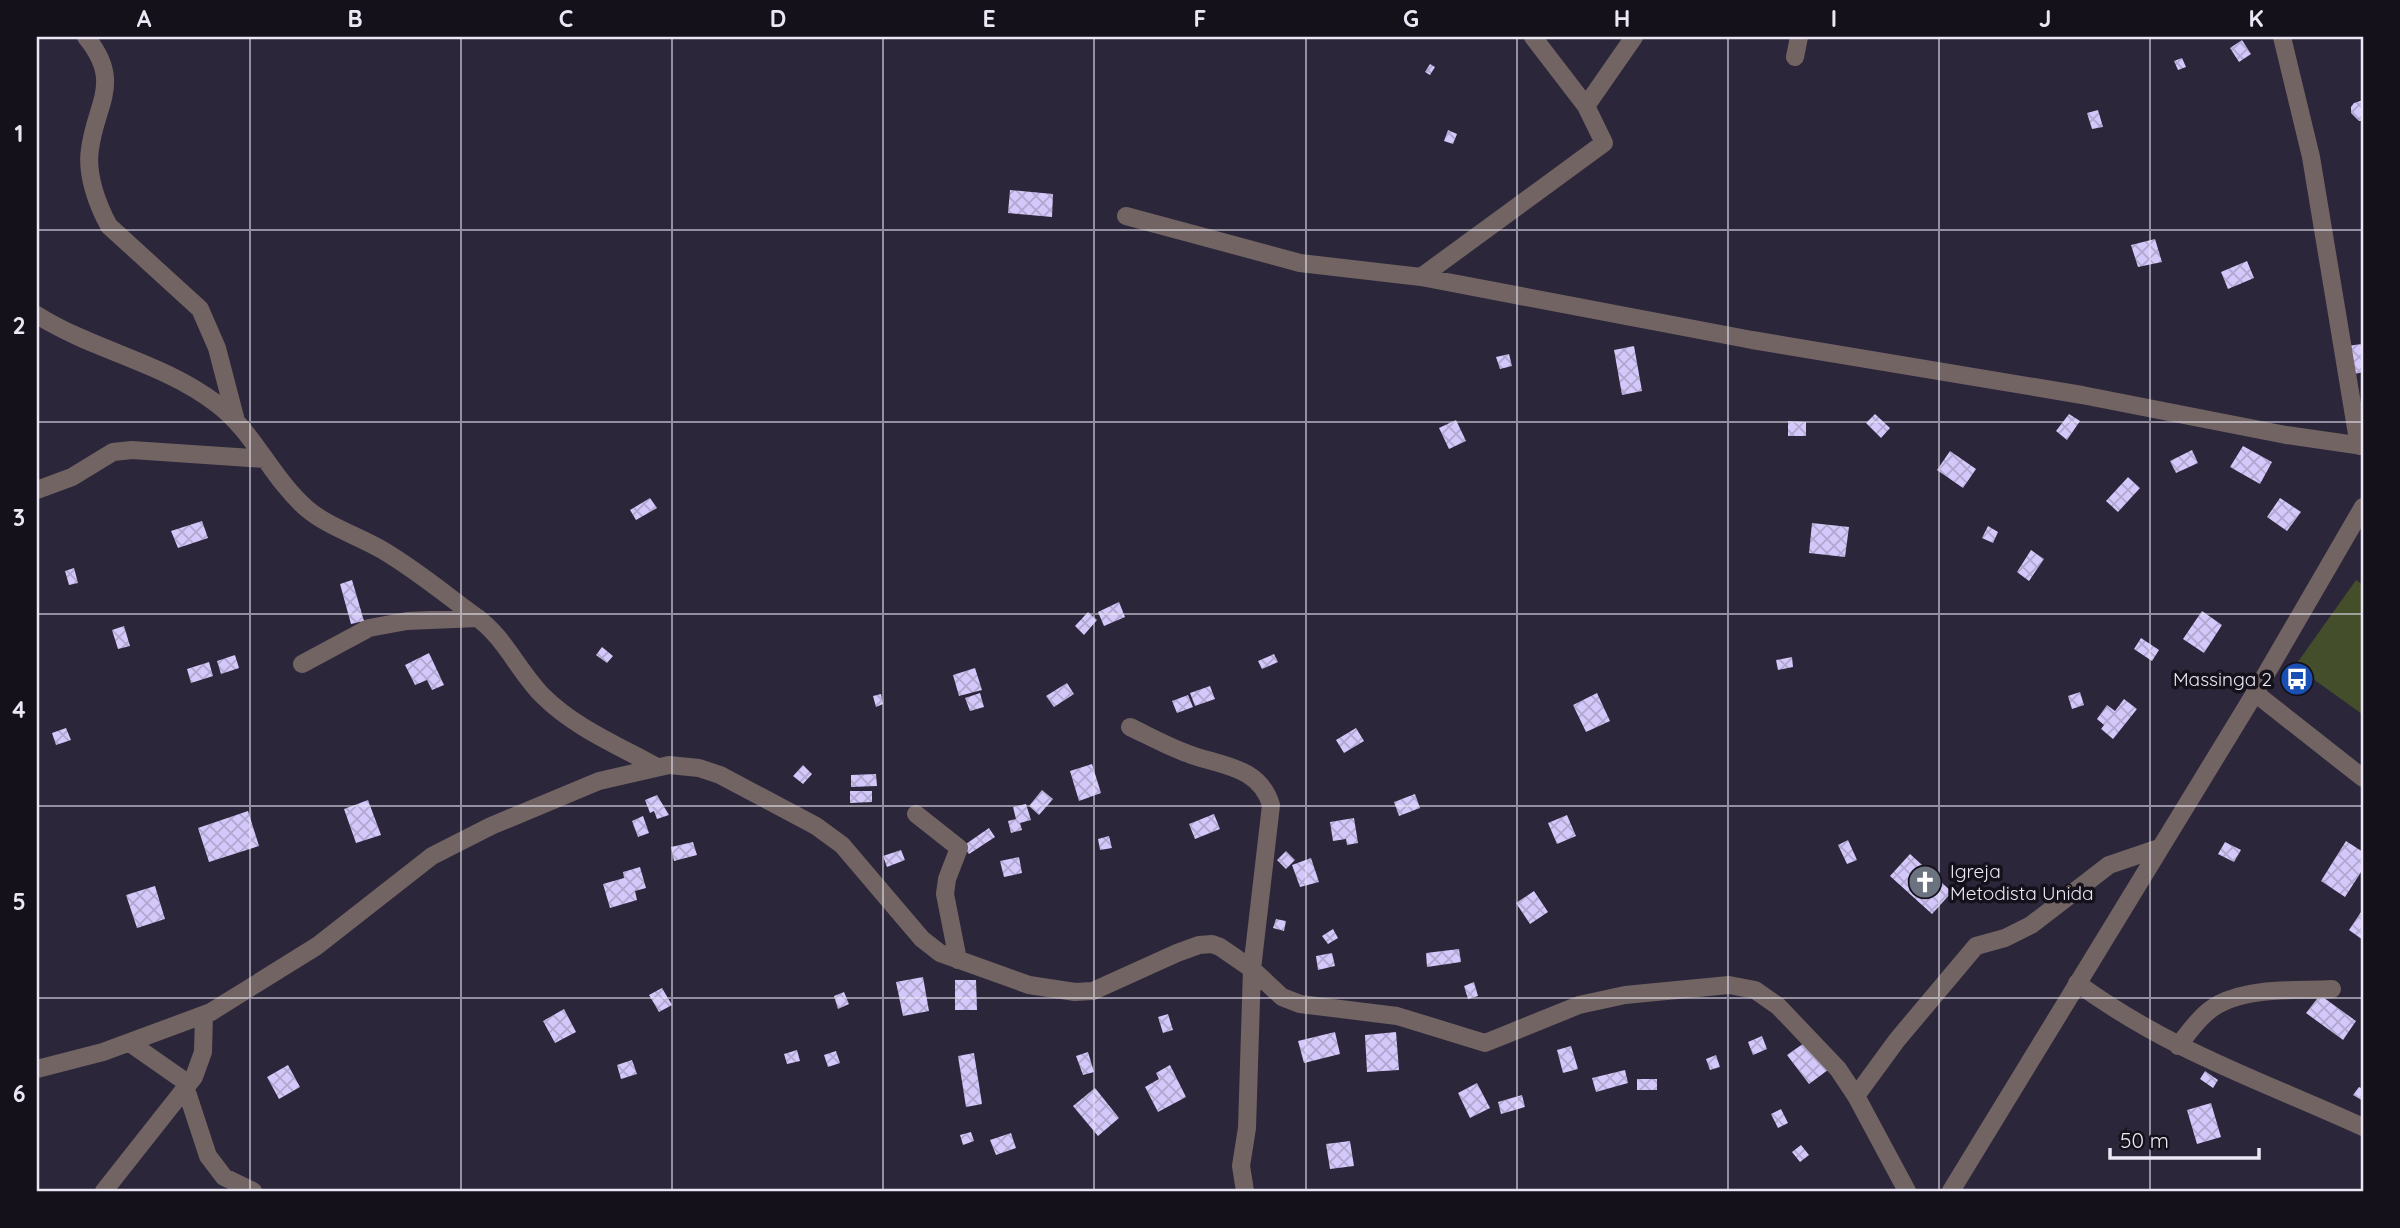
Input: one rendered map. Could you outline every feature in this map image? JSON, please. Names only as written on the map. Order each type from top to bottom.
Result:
[{"type":"street","points":[[86,37],[105,76],[103,107],[89,151],[93,189],[101,212],[109,226],[200,309],[217,348],[236,421]]},
{"type":"street","points":[[1421,277],[1601,148],[1602,136],[1586,106],[1533,37]]},
{"type":"street","points":[[1586,106],[1634,37]]},
{"type":"street","points":[[1795,57],[1798,37]]},
{"type":"street","points":[[1126,216],[1300,262],[1421,277],[1752,340],[2082,395],[2286,435],[2361,446],[2311,157],[2282,37]]},
{"type":"street","points":[[37,316],[58,328],[122,352],[180,380],[216,404],[236,421],[286,489],[309,510],[385,551],[478,618],[510,652],[541,694],[565,716],[655,766]]},
{"type":"street","points":[[37,490],[72,477],[113,452],[132,450],[265,459]]},
{"type":"street","points":[[1951,1191],[2255,693],[2363,507]]},
{"type":"street","points":[[302,664],[349,636],[381,625],[478,618]]},
{"type":"street","points":[[2255,693],[2363,778]]},
{"type":"street","points":[[1130,727],[1187,753],[1235,767],[1251,775],[1268,794],[1272,805],[1252,969],[1250,1087],[1241,1166],[1245,1191]]},
{"type":"street","points":[[37,1069],[65,1064],[130,1043],[204,1015],[317,946],[432,856],[491,826],[599,781],[655,766],[699,768],[816,826],[842,845],[922,939],[940,953],[1029,985],[1075,992],[1107,986],[1199,945],[1220,947],[1252,969],[1282,997],[1300,1004],[1397,1016],[1485,1043],[1509,1035],[1539,1019],[1591,1003],[1665,991],[1743,986],[1769,997],[1800,1026],[1838,1069],[1856,1096],[1907,1191]]},
{"type":"street","points":[[916,814],[959,848],[947,879],[945,894],[958,960]]},
{"type":"street","points":[[1856,1096],[1897,1040],[1976,947],[1988,940],[2005,938],[2031,925],[2109,865],[2159,848]]},
{"type":"street","points":[[2077,983],[2119,1013],[2178,1046],[2276,1092],[2363,1127]]},
{"type":"street","points":[[2178,1046],[2200,1020],[2227,1001],[2269,993],[2332,989]]},
{"type":"street","points":[[104,1191],[194,1077],[203,1052],[204,1015]]},
{"type":"street","points":[[130,1043],[187,1086],[208,1156],[224,1177],[253,1191]]},
{"type":"green space","points":[[2356,580],[2363,585],[2362,714],[2295,666]]},
{"type":"building","points":[[2242,40],[2251,54],[2239,62],[2230,48]]},
{"type":"building","points":[[2182,58],[2186,67],[2178,70],[2174,61]]},
{"type":"building","points":[[1430,64],[1435,67],[1430,75],[1425,72]]},
{"type":"building","points":[[2363,100],[2363,121],[2359,121],[2351,113],[2351,107]]},
{"type":"building","points":[[2098,110],[2103,127],[2092,129],[2087,113]]},
{"type":"building","points":[[1448,130],[1457,134],[1453,144],[1444,141]]},
{"type":"building","points":[[1010,190],[1053,194],[1052,217],[1008,213]]},
{"type":"building","points":[[2155,239],[2162,262],[2138,267],[2131,245]]},
{"type":"building","points":[[2247,261],[2254,278],[2228,289],[2221,272]]},
{"type":"building","points":[[2361,344],[2363,372],[2355,374],[2348,346]]},
{"type":"building","points":[[1634,346],[1642,391],[1622,395],[1614,350]]},
{"type":"building","points":[[1509,354],[1512,366],[1500,369],[1496,357]]},
{"type":"building","points":[[1875,414],[1890,428],[1881,438],[1866,423]]},
{"type":"building","points":[[2069,414],[2080,421],[2067,440],[2056,431]]},
{"type":"building","points":[[1456,420],[1466,441],[1449,449],[1439,428]]},
{"type":"building","points":[[1788,421],[1806,422],[1806,436],[1788,436]]},
{"type":"building","points":[[2243,446],[2272,462],[2260,484],[2230,467]]},
{"type":"building","points":[[2192,450],[2198,463],[2176,473],[2170,461]]},
{"type":"building","points":[[1950,451],[1976,469],[1963,488],[1937,470]]},
{"type":"building","points":[[2128,477],[2140,488],[2118,512],[2106,501]]},
{"type":"building","points":[[650,498],[657,508],[636,520],[630,510]]},
{"type":"building","points":[[2280,498],[2301,512],[2287,531],[2267,517]]},
{"type":"building","points":[[202,521],[208,538],[178,548],[171,531]]},
{"type":"building","points":[[1812,523],[1849,527],[1845,557],[1809,553]]},
{"type":"building","points":[[1988,526],[1998,532],[1993,543],[1982,538]]},
{"type":"building","points":[[2031,550],[2044,559],[2029,581],[2017,572]]},
{"type":"building","points":[[74,568],[78,583],[69,585],[65,571]]},
{"type":"building","points":[[352,580],[364,621],[351,624],[340,584]]},
{"type":"building","points":[[1119,602],[1125,617],[1104,626],[1098,612]]},
{"type":"building","points":[[2202,611],[2222,625],[2204,653],[2183,639]]},
{"type":"building","points":[[1088,612],[1097,620],[1084,635],[1075,626]]},
{"type":"building","points":[[124,626],[130,646],[118,649],[112,630]]},
{"type":"building","points":[[2141,638],[2159,650],[2152,661],[2134,649]]},
{"type":"building","points":[[602,647],[613,656],[607,663],[596,655]]},
{"type":"building","points":[[429,653],[444,685],[432,690],[427,680],[415,685],[405,665]]},
{"type":"building","points":[[1274,654],[1278,662],[1262,669],[1258,661]]},
{"type":"building","points":[[235,655],[239,668],[221,674],[217,661]]},
{"type":"building","points":[[1792,657],[1793,667],[1778,670],[1776,660]]},
{"type":"building","points":[[209,662],[213,676],[191,683],[187,669]]},
{"type":"building","points":[[975,668],[982,690],[959,696],[953,675]]},
{"type":"building","points":[[1067,683],[1074,694],[1054,707],[1046,696]]},
{"type":"building","points":[[1210,686],[1215,699],[1195,706],[1190,693]]},
{"type":"building","points":[[2080,692],[2084,705],[2072,709],[2068,696]]},
{"type":"building","points":[[980,693],[984,707],[970,711],[965,698]]},
{"type":"building","points":[[1597,693],[1610,721],[1586,732],[1573,705]]},
{"type":"building","points":[[881,694],[883,704],[876,707],[873,696]]},
{"type":"building","points":[[1188,695],[1193,707],[1177,713],[1172,701]]},
{"type":"building","points":[[2124,699],[2137,709],[2113,739],[2101,729],[2104,725],[2097,719],[2107,705],[2115,711]]},
{"type":"building","points":[[66,728],[71,740],[56,745],[52,733]]},
{"type":"building","points":[[1356,728],[1364,741],[1344,753],[1336,740]]},
{"type":"building","points":[[1092,764],[1101,793],[1079,801],[1070,771]]},
{"type":"building","points":[[803,765],[812,774],[803,784],[793,776]]},
{"type":"building","points":[[876,774],[877,786],[851,787],[851,775]]},
{"type":"building","points":[[1042,790],[1053,799],[1039,815],[1029,806]]},
{"type":"building","points":[[850,791],[872,791],[872,802],[850,803]]},
{"type":"building","points":[[1415,794],[1420,808],[1399,816],[1394,802]]},
{"type":"building","points":[[657,795],[669,815],[657,819],[654,811],[650,813],[645,800]]},
{"type":"building","points":[[368,800],[381,835],[356,843],[344,809]]},
{"type":"building","points":[[1026,804],[1031,820],[1020,823],[1022,830],[1011,833],[1008,821],[1016,819],[1013,807]]},
{"type":"building","points":[[248,811],[259,846],[209,862],[198,828]]},
{"type":"building","points":[[1214,814],[1220,829],[1195,839],[1189,824]]},
{"type":"building","points":[[1567,815],[1576,836],[1557,844],[1548,823]]},
{"type":"building","points":[[643,816],[649,833],[638,837],[632,821]]},
{"type":"building","points":[[1354,818],[1358,843],[1347,845],[1346,839],[1333,841],[1330,822]]},
{"type":"building","points":[[989,828],[995,837],[969,854],[963,846]]},
{"type":"building","points":[[1109,836],[1112,848],[1100,850],[1098,839]]},
{"type":"building","points":[[1848,840],[1857,860],[1847,864],[1838,845]]},
{"type":"building","points":[[2346,841],[2363,852],[2363,869],[2345,897],[2321,881]]},
{"type":"building","points":[[693,842],[697,855],[674,861],[671,847]]},
{"type":"building","points":[[2225,842],[2241,850],[2234,862],[2218,854]]},
{"type":"building","points":[[901,850],[905,860],[887,867],[883,856]]},
{"type":"building","points":[[1286,851],[1295,860],[1286,869],[1277,860]]},
{"type":"building","points":[[1910,854],[1952,892],[1932,914],[1890,876]]},
{"type":"building","points":[[1019,857],[1022,873],[1004,877],[1000,861]]},
{"type":"building","points":[[1311,858],[1319,882],[1300,887],[1292,865]]},
{"type":"building","points":[[640,867],[646,888],[635,891],[637,900],[610,908],[603,884],[624,878],[623,872]]},
{"type":"building","points":[[155,886],[165,919],[137,928],[126,895]]},
{"type":"building","points":[[1534,891],[1548,912],[1530,924],[1516,903]]},
{"type":"building","points":[[2361,912],[2363,913],[2363,940],[2349,930]]},
{"type":"building","points":[[1276,919],[1286,921],[1284,931],[1273,928]]},
{"type":"building","points":[[1333,929],[1338,938],[1328,944],[1322,936]]},
{"type":"building","points":[[1459,949],[1461,962],[1427,967],[1426,953]]},
{"type":"building","points":[[1332,953],[1335,966],[1318,970],[1316,956]]},
{"type":"building","points":[[923,977],[929,1011],[903,1016],[896,982]]},
{"type":"building","points":[[955,980],[976,980],[977,1010],[955,1010]]},
{"type":"building","points":[[1474,982],[1478,996],[1468,999],[1464,986]]},
{"type":"building","points":[[662,988],[672,1005],[659,1012],[649,995]]},
{"type":"building","points":[[844,992],[849,1004],[838,1009],[834,996]]},
{"type":"building","points":[[2320,995],[2356,1021],[2343,1040],[2306,1013]]},
{"type":"building","points":[[564,1009],[576,1032],[555,1043],[543,1021]]},
{"type":"building","points":[[1168,1014],[1173,1030],[1163,1033],[1158,1017]]},
{"type":"building","points":[[1335,1032],[1340,1054],[1304,1063],[1298,1041]]},
{"type":"building","points":[[1396,1032],[1399,1070],[1367,1072],[1365,1035]]},
{"type":"building","points":[[1762,1036],[1767,1049],[1753,1055],[1748,1042]]},
{"type":"building","points":[[1807,1041],[1828,1070],[1809,1084],[1787,1055]]},
{"type":"building","points":[[1571,1046],[1578,1069],[1563,1073],[1557,1050]]},
{"type":"building","points":[[797,1050],[800,1061],[787,1064],[784,1054]]},
{"type":"building","points":[[836,1051],[840,1063],[828,1067],[824,1055]]},
{"type":"building","points":[[1088,1052],[1094,1072],[1083,1075],[1076,1056]]},
{"type":"building","points":[[974,1053],[982,1104],[966,1107],[958,1056]]},
{"type":"building","points":[[1716,1055],[1720,1067],[1710,1070],[1706,1059]]},
{"type":"building","points":[[632,1060],[637,1074],[621,1079],[617,1065]]},
{"type":"building","points":[[288,1065],[300,1087],[279,1099],[267,1077]]},
{"type":"building","points":[[1170,1065],[1186,1097],[1158,1112],[1145,1087],[1159,1079],[1156,1073]]},
{"type":"building","points":[[1625,1070],[1628,1083],[1596,1092],[1592,1078]]},
{"type":"building","points":[[2205,1071],[2218,1080],[2213,1088],[2200,1079]]},
{"type":"building","points":[[1637,1079],[1657,1079],[1657,1090],[1637,1090]]},
{"type":"building","points":[[1477,1083],[1490,1108],[1470,1118],[1458,1093]]},
{"type":"building","points":[[2359,1087],[2363,1089],[2363,1101],[2353,1095]]},
{"type":"building","points":[[1095,1088],[1119,1118],[1098,1136],[1073,1106]]},
{"type":"building","points":[[1522,1095],[1525,1107],[1501,1114],[1498,1102]]},
{"type":"building","points":[[2211,1103],[2221,1137],[2197,1144],[2187,1110]]},
{"type":"building","points":[[1781,1109],[1788,1123],[1778,1128],[1771,1114]]},
{"type":"building","points":[[971,1132],[974,1141],[963,1145],[960,1135]]},
{"type":"building","points":[[1011,1133],[1016,1148],[996,1155],[990,1140]]},
{"type":"building","points":[[1350,1141],[1354,1166],[1330,1169],[1326,1144]]},
{"type":"building","points":[[1801,1145],[1809,1155],[1800,1162],[1792,1152]]},
{"type":"place","name":"Massinga 2","points":[[2297,679]]},
{"type":"place","name":"Igreja Metodista Unida","points":[[1925,882]]}]
